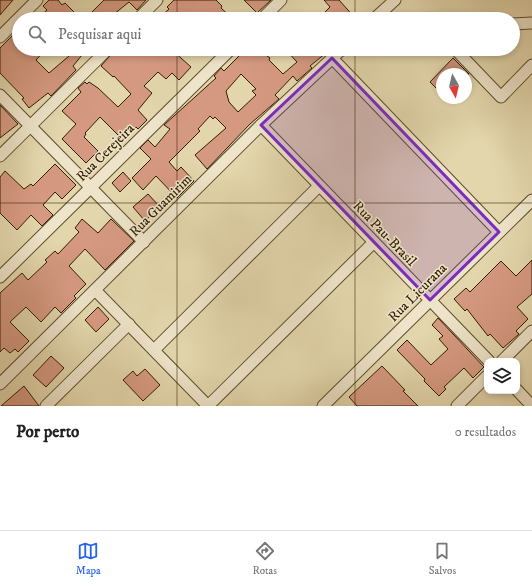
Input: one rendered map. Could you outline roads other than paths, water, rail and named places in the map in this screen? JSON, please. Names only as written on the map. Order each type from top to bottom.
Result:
[{"type":"street","points":[[25,12],[37,0]]},
{"type":"street","points":[[145,12],[157,0]]},
{"type":"street","points":[[269,12],[281,0]]},
{"type":"street","points":[[382,12],[395,0]]},
{"type":"street","points":[[520,24],[532,23]]},
{"type":"street","points":[[0,37],[12,25]]},
{"type":"street","points":[[0,156],[101,56]]},
{"type":"street","name":"Rua Cerejeira","points":[[0,277],[224,56]]},
{"type":"street","points":[[462,56],[501,97],[532,65]]},
{"type":"street","points":[[332,58],[499,232]]},
{"type":"street","name":"Rua Guamirim","points":[[0,384],[261,125],[332,58]]},
{"type":"street","points":[[0,95],[144,242]]},
{"type":"street","name":"Rua Pau-Brasil","points":[[261,125],[486,358]]},
{"type":"street","points":[[154,350],[319,186]]},
{"type":"street","name":"Rua Licurana","points":[[323,406],[532,200]]},
{"type":"street","points":[[95,290],[208,406],[374,242]]},
{"type":"street","points":[[46,406],[129,324]]},
{"type":"street","points":[[505,358],[532,331]]},
{"type":"street","points":[[457,406],[484,379]]},
{"type":"street","points":[[520,393],[532,406]]}]
